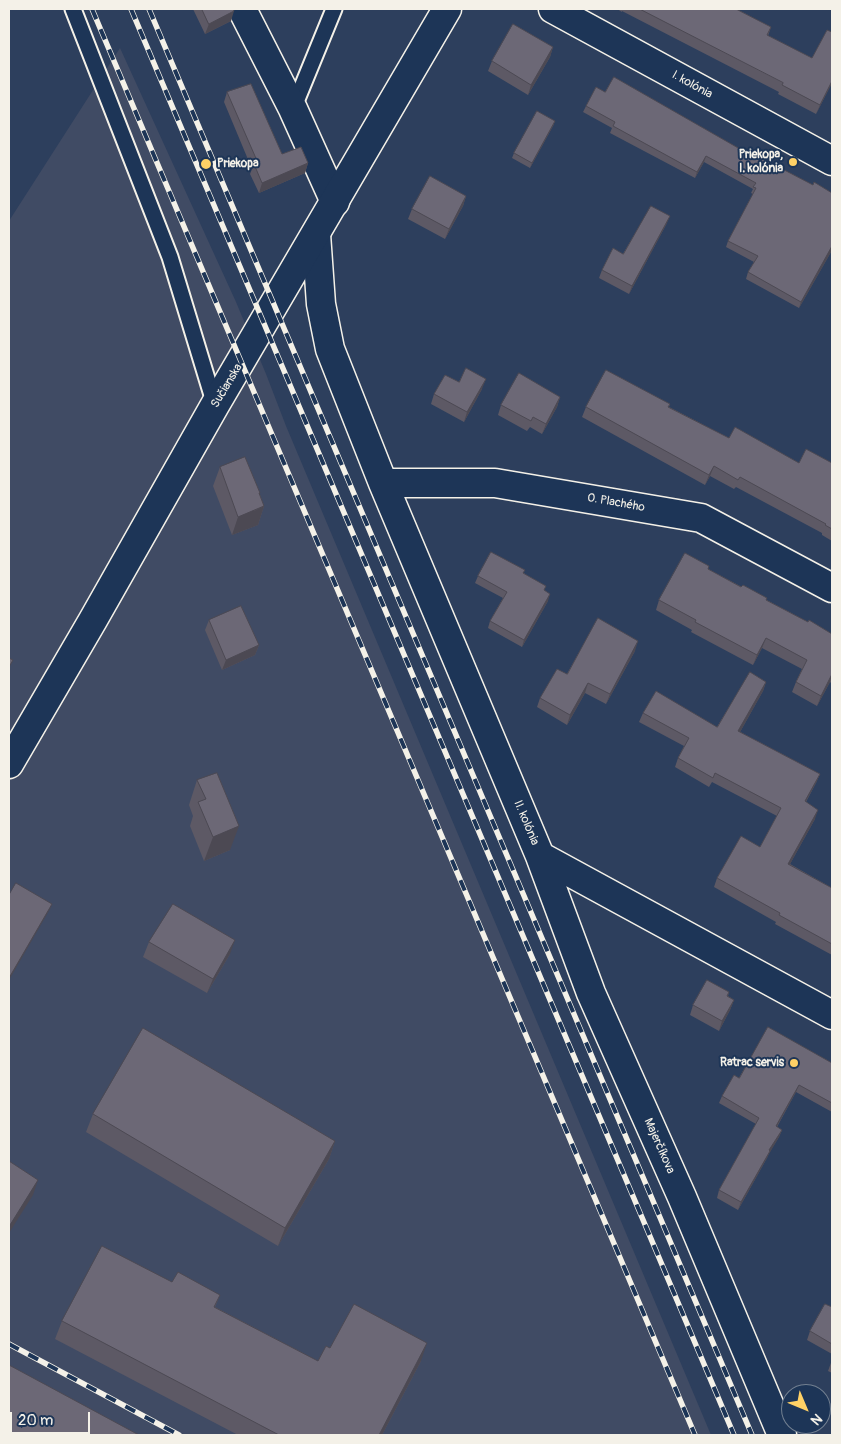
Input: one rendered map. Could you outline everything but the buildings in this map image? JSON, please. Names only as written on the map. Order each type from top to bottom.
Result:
[{"type":"street","points":[[242,9],[293,109],[335,202]]},
{"type":"street","name":"Sučianska","points":[[9,764],[215,405],[447,9]]},
{"type":"street","name":"I. kolónia","points":[[552,9],[832,161]]},
{"type":"street","name":"II. kolónia","points":[[316,234],[321,304],[330,349],[383,483],[540,856],[832,1015]]},
{"type":"street","name":"O. Plachého","points":[[383,483],[495,483],[701,518],[832,588]]},
{"type":"street","name":"Majerčíkova","points":[[540,856],[591,993],[682,1197],[782,1435]]},
{"type":"lane","points":[[73,9],[170,257],[215,405]]},
{"type":"lane","points":[[293,109],[334,9]]},
{"type":"shaded area","points":[[120,48],[236,302],[286,426],[711,1435],[9,1435],[9,221]]},
{"type":"railway","points":[[92,9],[695,1435]]},
{"type":"railway","points":[[131,9],[734,1435]]},
{"type":"railway","points":[[149,9],[752,1435]]},
{"type":"railway","points":[[9,1344],[179,1435]]},
{"type":"place","name":"Priekopa, I. kolónia","points":[[793,162]]},
{"type":"place","name":"Priekopa","points":[[206,164]]},
{"type":"place","name":"Ratrac servis","points":[[794,1063]]}]
